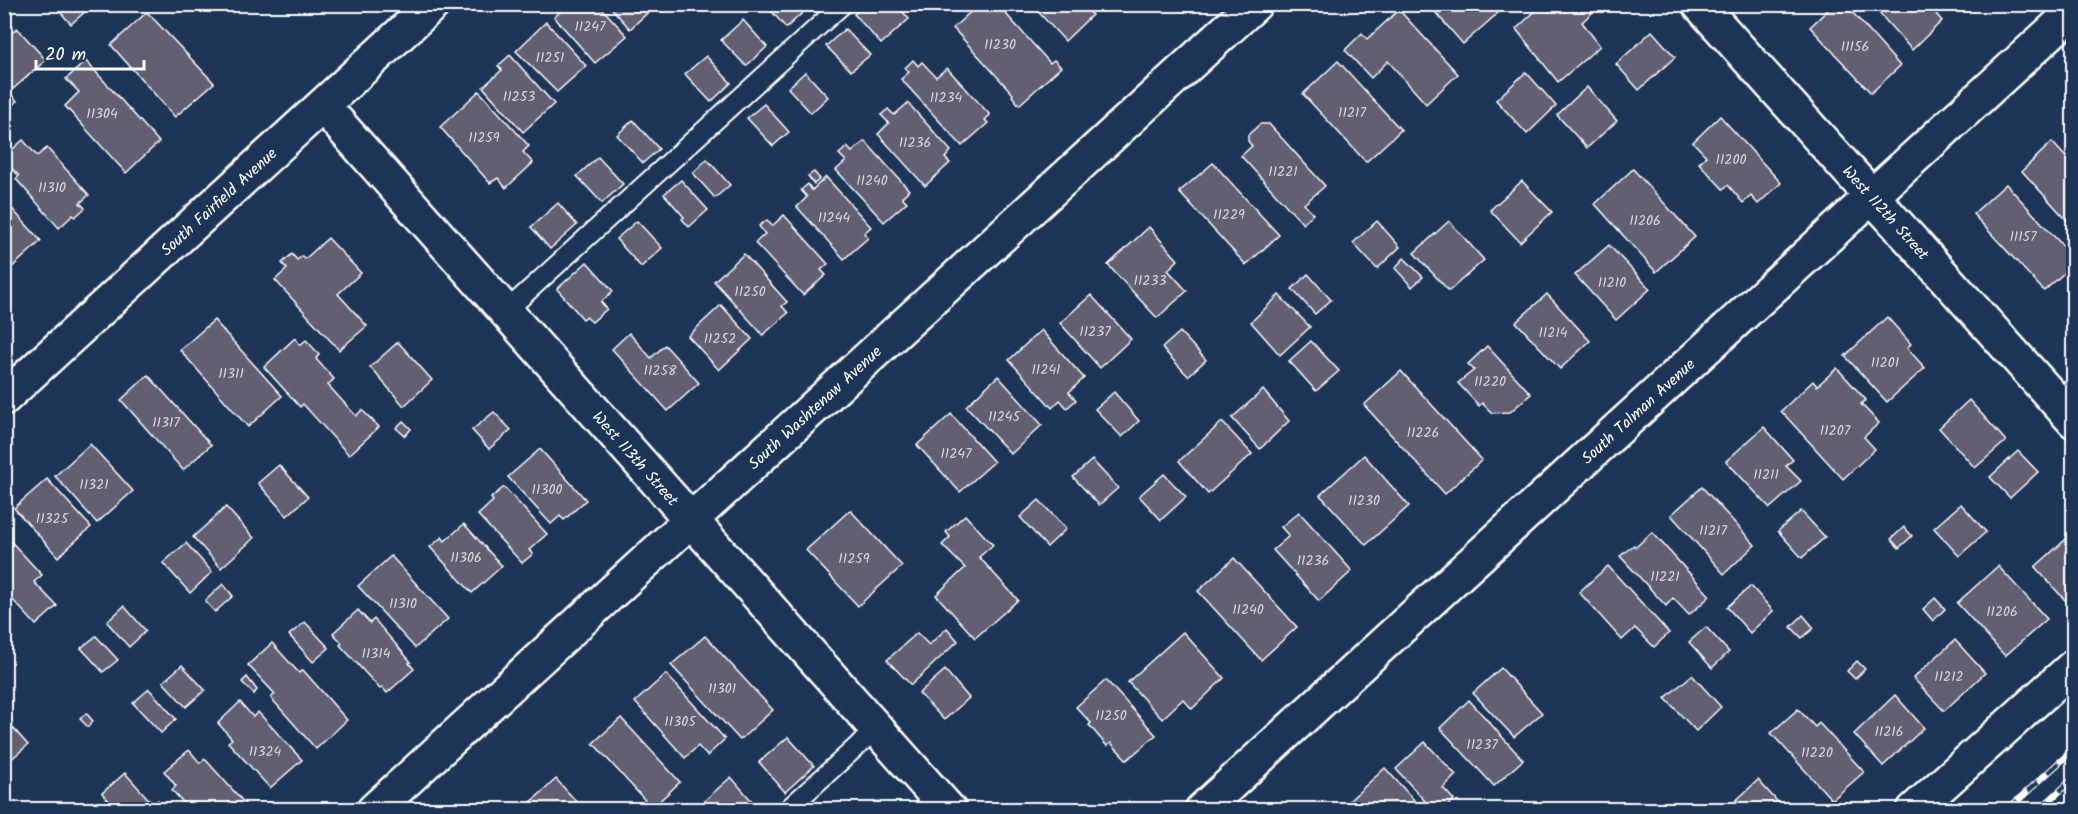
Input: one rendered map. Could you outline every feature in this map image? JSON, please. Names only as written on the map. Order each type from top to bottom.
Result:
[{"type":"street","name":"South Fairfield Avenue","points":[[4,398],[433,4]]},
{"type":"street","name":"South Washtenaw Avenue","points":[[374,810],[1255,4]]},
{"type":"street","name":"West 112th Street","points":[[1699,4],[1871,196],[2068,404]]},
{"type":"street","name":"South Talman Avenue","points":[[1202,810],[2073,11]]},
{"type":"street","name":"West 113th Street","points":[[323,106],[948,810]]},
{"type":"street","points":[[1914,810],[2073,666]]},
{"type":"lane","points":[[505,312],[843,4]]},
{"type":"lane","points":[[788,810],[876,729]]},
{"type":"building","points":[[53,4],[94,4],[71,24]]},
{"type":"building","points":[[561,4],[598,4],[627,36],[595,63],[554,17],[560,12],[557,8]]},
{"type":"building","points":[[608,4],[657,4],[630,29]]},
{"type":"building","points":[[768,4],[812,4],[786,28],[767,6]]},
{"type":"building","points":[[865,4],[896,4],[909,19],[881,44],[854,14]]},
{"type":"building","points":[[911,4],[927,4],[918,12]]},
{"type":"building","points":[[979,4],[997,4],[1050,63],[1054,60],[1061,67],[1019,105],[1012,96],[1013,94],[953,28]]},
{"type":"building","points":[[1035,4],[1082,4],[1092,15],[1065,41],[1033,6]]},
{"type":"building","points":[[1428,4],[1491,4],[1498,13],[1463,44]]},
{"type":"building","points":[[1543,4],[1586,4],[1593,12],[1582,22],[1600,46],[1558,82],[1516,29]]},
{"type":"building","points":[[1834,4],[1845,4],[1900,66],[1871,93],[1810,27]]},
{"type":"building","points":[[1871,4],[1928,4],[1942,21],[1912,50]]},
{"type":"building","points":[[1399,10],[1458,74],[1426,104],[1388,61],[1371,78],[1345,50],[1362,33],[1367,39]]},
{"type":"building","points":[[147,12],[214,83],[175,117],[111,45]]},
{"type":"building","points":[[743,20],[767,47],[746,66],[721,40]]},
{"type":"building","points":[[546,22],[586,66],[557,92],[516,51]]},
{"type":"building","points":[[17,28],[46,60],[13,89],[4,80],[4,33],[8,37]]},
{"type":"building","points":[[845,29],[870,55],[851,71],[826,46]]},
{"type":"building","points":[[1652,31],[1675,57],[1639,90],[1616,64]]},
{"type":"building","points":[[510,55],[554,104],[523,132],[483,87],[502,70],[498,66]]},
{"type":"building","points":[[706,56],[731,83],[711,102],[685,74]]},
{"type":"building","points":[[913,60],[918,66],[922,62],[936,77],[947,68],[990,115],[985,120],[988,123],[962,146],[901,79],[909,72],[905,68]]},
{"type":"building","points":[[86,61],[159,142],[126,173],[65,106],[79,92],[66,79]]},
{"type":"building","points":[[1338,61],[1401,130],[1366,162],[1303,94]]},
{"type":"building","points":[[805,72],[828,97],[811,113],[788,88]]},
{"type":"building","points":[[1526,72],[1556,106],[1527,134],[1496,100]]},
{"type":"building","points":[[4,87],[17,101],[4,113]]},
{"type":"building","points":[[1587,87],[1617,121],[1587,148],[1557,115]]},
{"type":"building","points":[[479,91],[529,146],[523,152],[533,163],[506,188],[498,178],[490,183],[440,127]]},
{"type":"building","points":[[908,103],[951,151],[945,158],[950,163],[925,186],[878,134],[889,123],[881,115],[888,109],[894,115]]},
{"type":"building","points":[[764,104],[789,132],[773,146],[747,118]]},
{"type":"building","points":[[1720,116],[1781,183],[1758,204],[1751,196],[1743,203],[1728,185],[1723,189],[1699,163],[1706,156],[1693,142]]},
{"type":"building","points":[[633,120],[659,149],[643,163],[617,135]]},
{"type":"building","points":[[1260,124],[1269,124],[1325,186],[1304,204],[1313,214],[1303,224],[1241,156],[1252,146],[1248,141],[1248,135]]},
{"type":"building","points":[[23,140],[37,156],[47,148],[89,195],[80,203],[85,208],[59,228],[16,179],[19,176],[4,160],[4,157]]},
{"type":"building","points":[[865,141],[909,190],[902,197],[907,202],[884,222],[836,170],[846,161],[839,154],[847,147],[852,152]]},
{"type":"building","points":[[2052,142],[2074,166],[2074,228],[2022,171]]},
{"type":"building","points":[[598,157],[623,184],[602,203],[577,176]]},
{"type":"building","points":[[707,159],[730,185],[715,198],[693,173]]},
{"type":"building","points":[[1213,163],[1279,235],[1246,265],[1179,192]]},
{"type":"building","points":[[1633,169],[1695,237],[1656,272],[1595,204]]},
{"type":"building","points":[[814,172],[820,179],[814,184],[808,176]]},
{"type":"building","points":[[826,177],[871,227],[864,233],[868,238],[844,259],[797,207],[807,197],[801,190],[808,184],[812,190]]},
{"type":"building","points":[[681,180],[708,210],[689,227],[682,219],[684,217],[664,194]]},
{"type":"building","points":[[1522,181],[1552,212],[1520,242],[1490,210]]},
{"type":"building","points":[[2006,184],[2074,258],[2074,264],[2044,291],[1973,214]]},
{"type":"building","points":[[4,200],[41,241],[10,269],[4,262]]},
{"type":"building","points":[[558,203],[577,225],[550,249],[531,227]]},
{"type":"building","points":[[784,215],[828,264],[821,270],[826,275],[803,295],[755,243],[765,234],[759,226],[767,220],[772,226]]},
{"type":"building","points":[[637,221],[662,248],[641,267],[616,239]]},
{"type":"building","points":[[1377,221],[1400,247],[1377,269],[1353,243]]},
{"type":"building","points":[[1449,221],[1484,260],[1449,291],[1414,253]]},
{"type":"building","points":[[1149,227],[1178,260],[1168,270],[1187,291],[1157,318],[1108,265]]},
{"type":"building","points":[[328,238],[361,273],[338,294],[367,326],[339,350],[275,280],[287,269],[282,263],[292,254],[297,260],[302,256],[305,259]]},
{"type":"building","points":[[1609,245],[1650,289],[1616,320],[1575,275]]},
{"type":"building","points":[[744,254],[787,302],[782,306],[788,313],[763,335],[714,281]]},
{"type":"building","points":[[1404,258],[1423,277],[1412,287],[1395,268]]},
{"type":"building","points":[[587,262],[613,291],[601,302],[607,309],[592,322],[586,317],[583,319],[557,289]]},
{"type":"building","points":[[1308,274],[1331,300],[1315,314],[1292,289]]},
{"type":"building","points":[[1547,294],[1590,341],[1560,369],[1516,322]]},
{"type":"building","points":[[1091,295],[1131,339],[1100,368],[1060,323]]},
{"type":"building","points":[[1279,295],[1310,327],[1280,355],[1251,322]]},
{"type":"building","points":[[721,305],[752,339],[719,370],[688,336]]},
{"type":"building","points":[[1887,317],[1911,344],[1907,348],[1925,368],[1887,402],[1845,356]]},
{"type":"building","points":[[214,320],[282,396],[248,427],[180,350]]},
{"type":"building","points":[[2074,324],[2074,341],[2065,332]]},
{"type":"building","points":[[1041,330],[1084,378],[1069,392],[1076,400],[1067,408],[1060,400],[1052,408],[1009,360]]},
{"type":"building","points":[[1180,332],[1206,360],[1188,376],[1162,348]]},
{"type":"building","points":[[629,333],[651,358],[665,345],[699,383],[668,411],[612,349]]},
{"type":"building","points":[[295,338],[300,345],[306,340],[319,354],[316,359],[334,379],[328,385],[356,416],[362,410],[379,427],[349,455],[303,404],[300,407],[264,367]]},
{"type":"building","points":[[1311,341],[1339,371],[1316,391],[1289,361]]},
{"type":"building","points":[[398,342],[432,380],[404,406],[370,367]]},
{"type":"building","points":[[1487,346],[1531,394],[1510,412],[1492,413],[1482,403],[1479,406],[1458,383],[1474,370],[1468,364]]},
{"type":"building","points":[[1837,368],[1866,400],[1861,404],[1879,423],[1864,437],[1875,449],[1843,479],[1781,411],[1813,381],[1817,386]]},
{"type":"building","points":[[1401,371],[1482,460],[1445,494],[1364,405]]},
{"type":"building","points":[[148,375],[211,445],[183,470],[121,400]]},
{"type":"building","points":[[998,376],[1042,425],[1011,454],[966,406]]},
{"type":"building","points":[[1263,390],[1289,421],[1260,449],[1232,418]]},
{"type":"building","points":[[1114,392],[1139,421],[1122,437],[1095,409]]},
{"type":"building","points":[[1969,400],[2006,441],[1975,468],[1939,428]]},
{"type":"building","points":[[494,412],[511,430],[489,449],[472,430]]},
{"type":"building","points":[[951,414],[994,462],[960,492],[917,445]]},
{"type":"building","points":[[403,421],[411,429],[405,436],[396,428]]},
{"type":"building","points":[[1222,422],[1252,454],[1208,494],[1179,461]]},
{"type":"building","points":[[1764,427],[1793,460],[1786,466],[1801,481],[1770,508],[1726,461]]},
{"type":"building","points":[[90,444],[133,491],[97,523],[55,476]]},
{"type":"building","points":[[540,449],[586,500],[564,520],[560,516],[551,524],[508,477]]},
{"type":"building","points":[[2018,451],[2038,472],[2010,498],[1990,477]]},
{"type":"building","points":[[1364,455],[1409,506],[1366,545],[1320,495]]},
{"type":"building","points":[[1092,460],[1118,488],[1099,505],[1073,477]]},
{"type":"building","points":[[279,465],[308,497],[287,516],[258,483]]},
{"type":"building","points":[[1164,474],[1186,497],[1161,520],[1139,496]]},
{"type":"building","points":[[47,479],[91,527],[58,557],[14,508]]},
{"type":"building","points":[[504,487],[547,534],[529,550],[533,554],[522,563],[478,515],[493,501],[491,498]]},
{"type":"building","points":[[1702,487],[1755,545],[1724,574],[1671,515]]},
{"type":"building","points":[[1039,500],[1066,529],[1047,547],[1020,517]]},
{"type":"building","points":[[1961,504],[1986,532],[1959,556],[1934,528]]},
{"type":"building","points":[[226,507],[254,538],[221,568],[193,537]]},
{"type":"building","points":[[850,510],[902,566],[858,606],[806,550]]},
{"type":"building","points":[[1801,511],[1825,537],[1802,558],[1778,531]]},
{"type":"building","points":[[1299,512],[1352,571],[1319,601],[1273,550],[1289,536],[1281,527]]},
{"type":"building","points":[[965,515],[993,545],[979,557],[1018,600],[975,638],[936,595],[965,568],[942,545],[950,537],[946,532]]},
{"type":"building","points":[[464,524],[502,566],[472,593],[430,547],[442,537],[445,541]]},
{"type":"building","points":[[1904,527],[1912,536],[1899,548],[1891,539]]},
{"type":"building","points":[[1652,532],[1710,596],[1689,615],[1673,598],[1666,606],[1620,556],[1634,545],[1636,547]]},
{"type":"building","points":[[2074,532],[2074,593],[2065,600],[2035,567]]},
{"type":"building","points":[[4,534],[42,575],[34,582],[57,606],[36,625],[13,600],[6,607],[4,606]]},
{"type":"building","points":[[186,543],[212,572],[190,593],[163,563]]},
{"type":"building","points":[[391,556],[448,619],[415,648],[358,586]]},
{"type":"building","points":[[1234,558],[1297,627],[1261,660],[1198,591]]},
{"type":"building","points":[[1608,566],[1669,633],[1654,647],[1635,628],[1622,640],[1579,592]]},
{"type":"building","points":[[1998,566],[2047,619],[2005,656],[1957,603]]},
{"type":"building","points":[[223,584],[233,596],[215,612],[205,601]]},
{"type":"building","points":[[1751,586],[1773,611],[1750,633],[1727,607]]},
{"type":"building","points":[[1935,598],[1945,609],[1933,621],[1923,609]]},
{"type":"building","points":[[124,606],[146,631],[129,647],[107,622]]},
{"type":"building","points":[[358,610],[370,623],[374,619],[411,662],[409,663],[414,669],[387,693],[382,687],[380,689],[340,645],[342,643],[333,633]]},
{"type":"building","points":[[1803,615],[1814,628],[1802,638],[1791,627]]},
{"type":"building","points":[[305,622],[329,648],[313,662],[289,635]]},
{"type":"building","points":[[1706,627],[1729,652],[1712,668],[1689,642]]},
{"type":"building","points":[[947,628],[958,641],[911,685],[887,660],[917,633],[929,645]]},
{"type":"building","points":[[1183,632],[1224,678],[1192,709],[1183,699],[1162,719],[1128,682]]},
{"type":"building","points":[[96,636],[118,660],[103,672],[81,648]]},
{"type":"building","points":[[705,636],[773,710],[740,740],[671,665]]},
{"type":"building","points":[[1955,640],[1985,673],[1944,711],[1913,678]]},
{"type":"building","points":[[272,643],[299,673],[303,670],[347,720],[316,749],[271,698],[275,694],[248,665]]},
{"type":"building","points":[[1857,661],[1865,669],[1855,679],[1847,671]]},
{"type":"building","points":[[182,665],[205,690],[186,707],[163,682]]},
{"type":"building","points":[[1501,668],[1542,713],[1514,737],[1473,693]]},
{"type":"building","points":[[945,670],[969,698],[944,720],[919,693]]},
{"type":"building","points":[[666,674],[725,739],[707,756],[698,746],[685,758],[635,702]]},
{"type":"building","points":[[1692,675],[1721,707],[1696,731],[1665,698]]},
{"type":"building","points":[[247,677],[257,690],[254,694],[242,682]]},
{"type":"building","points":[[1106,680],[1156,735],[1127,760],[1111,743],[1107,746],[1076,707]]},
{"type":"building","points":[[149,689],[176,719],[161,733],[133,703]]},
{"type":"building","points":[[1895,695],[1924,728],[1883,766],[1854,734]]},
{"type":"building","points":[[1469,700],[1523,760],[1494,786],[1440,728]]},
{"type":"building","points":[[240,702],[253,717],[258,712],[302,760],[270,788],[228,742],[232,739],[218,723]]},
{"type":"building","points":[[1798,709],[1815,727],[1819,723],[1864,772],[1832,800],[1771,733]]},
{"type":"building","points":[[86,713],[93,721],[88,727],[80,719]]},
{"type":"building","points":[[621,718],[680,782],[652,808],[593,743]]},
{"type":"building","points":[[5,719],[28,745],[10,760],[4,753]]},
{"type":"building","points":[[788,737],[814,766],[785,792],[759,762]]},
{"type":"building","points":[[1425,742],[1456,775],[1443,788],[1454,800],[1443,810],[1433,810],[1396,769]]},
{"type":"building","points":[[189,750],[200,763],[205,759],[248,807],[245,810],[190,810],[172,790],[176,786],[164,771]]},
{"type":"building","points":[[1385,768],[1423,810],[1357,810],[1349,801]]},
{"type":"building","points":[[125,773],[153,804],[158,800],[166,810],[117,810],[102,793]]},
{"type":"building","points":[[731,777],[758,808],[757,810],[711,810],[704,801]]},
{"type":"building","points":[[556,779],[584,810],[536,810],[530,803]]},
{"type":"building","points":[[1758,780],[1785,810],[1731,810],[1729,807]]},
{"type":"railway","points":[[2007,810],[2074,749]]},
{"type":"railway","points":[[2039,810],[2074,778]]}]
